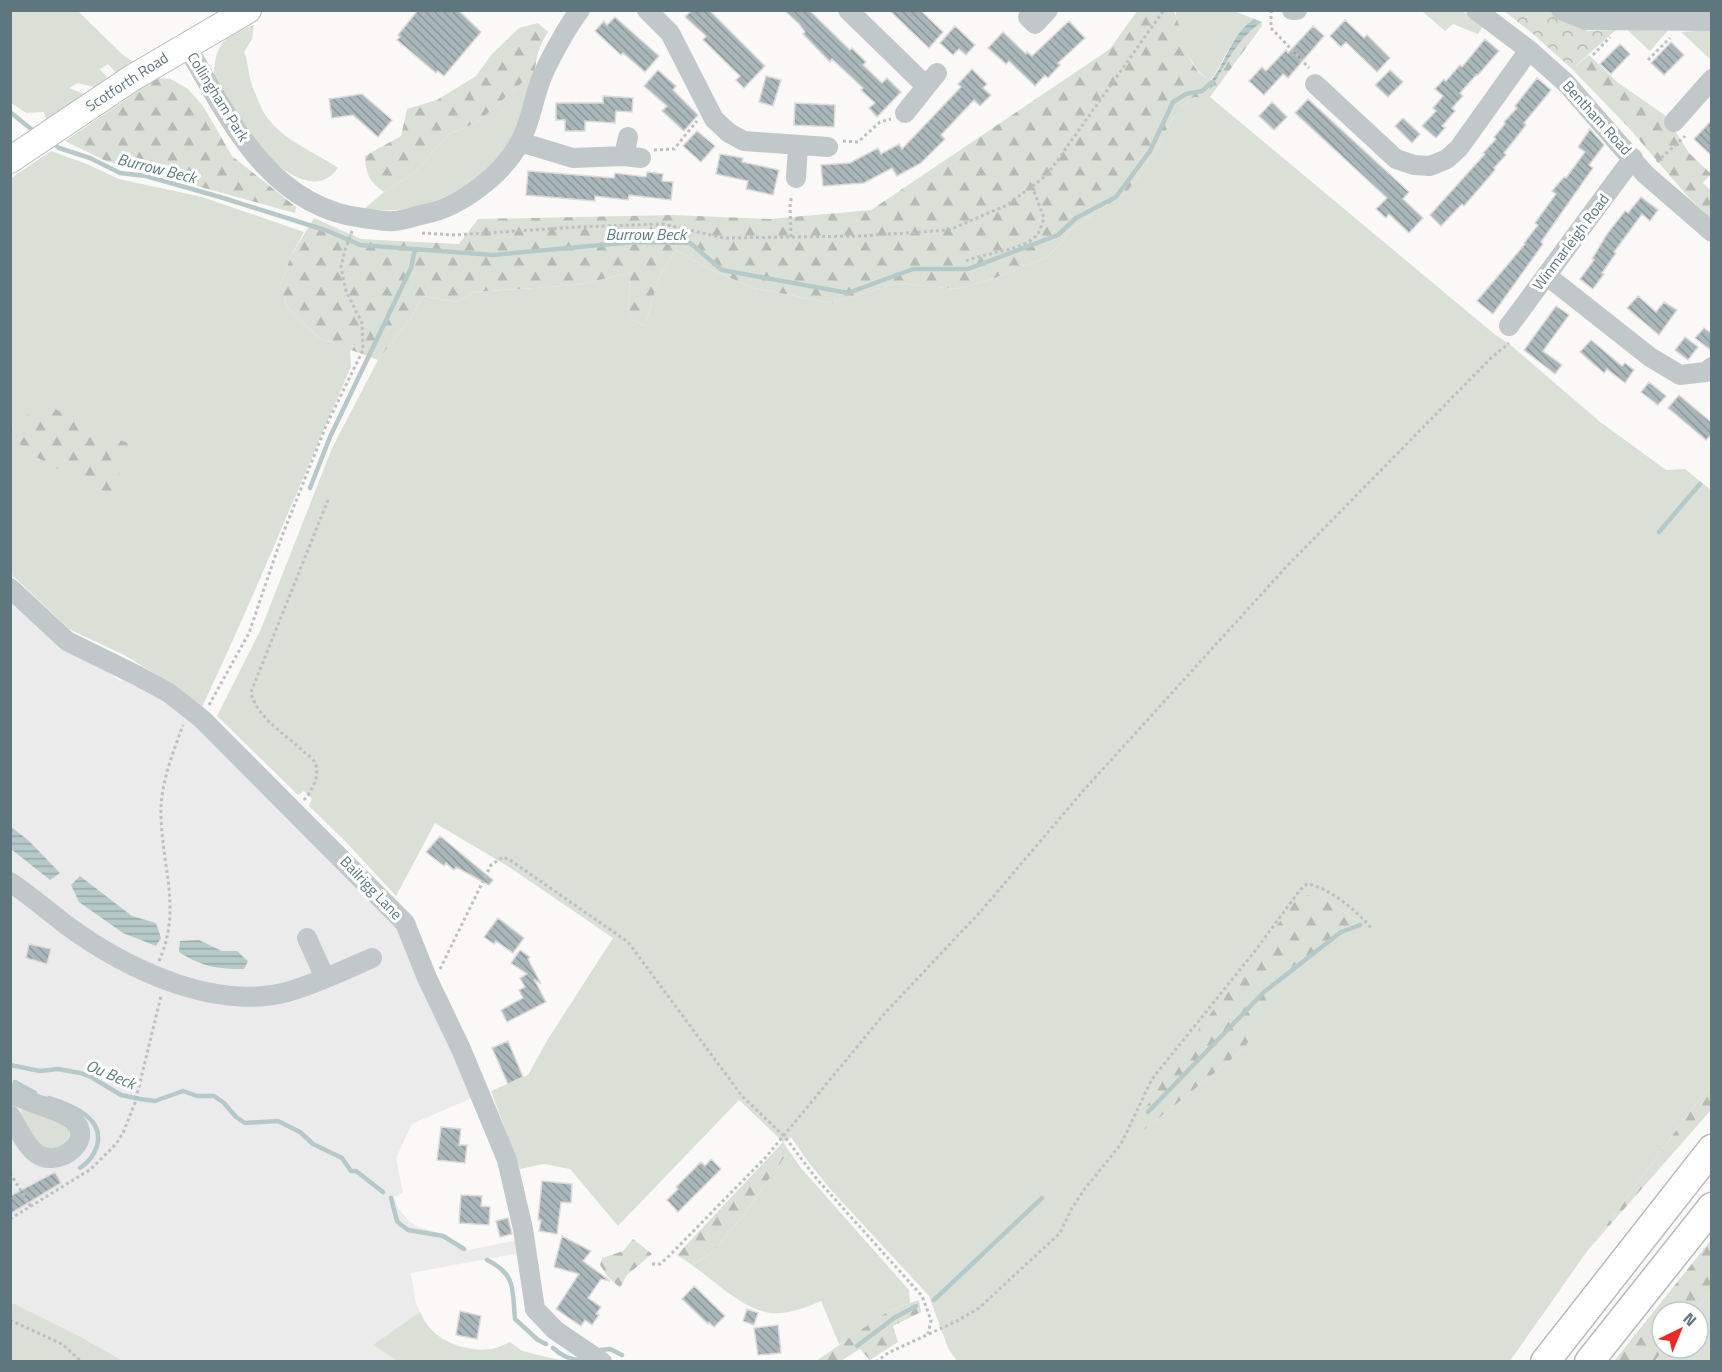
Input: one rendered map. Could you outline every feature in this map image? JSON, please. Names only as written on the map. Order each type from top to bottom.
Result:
[{"type":"highway","points":[[1545,1362],[1712,1149]]},
{"type":"highway","points":[[1589,1362],[1712,1207]]},
{"type":"main road","name":"Scotforth Road","points":[[14,158],[186,45],[248,10]]},
{"type":"street","name":"Collingham Park","points":[[186,45],[223,110],[252,151],[281,182],[308,202],[343,215],[393,221],[438,212],[478,189],[501,168],[520,142],[541,79],[580,10]]},
{"type":"street","points":[[647,10],[670,33],[714,119],[729,133],[744,141],[828,147]]},
{"type":"street","points":[[848,10],[932,79],[905,113]]},
{"type":"street","points":[[1029,17],[1035,24],[1048,10]]},
{"type":"street","points":[[1292,10],[1297,10]]},
{"type":"street","name":"Bentham Road","points":[[1476,10],[1529,50],[1566,83],[1645,174],[1712,232]]},
{"type":"street","points":[[1562,10],[1586,20],[1685,17],[1712,21]]},
{"type":"street","points":[[1315,84],[1345,100],[1396,159],[1414,165],[1430,166],[1447,159],[1459,148],[1529,50]]},
{"type":"street","points":[[1674,122],[1712,79]]},
{"type":"street","points":[[520,142],[573,159],[632,157],[628,137]]},
{"type":"street","points":[[796,178],[798,146]]},
{"type":"street","name":"Winmarleigh Road","points":[[1509,326],[1633,158]]},
{"type":"street","points":[[1546,275],[1650,357],[1680,375],[1706,372],[1712,367]]},
{"type":"street","name":"Bailrigg Lane","points":[[10,588],[67,641],[138,675],[169,693],[196,714],[405,922],[427,978],[461,1049],[507,1160],[523,1229],[535,1309],[555,1330],[602,1362]]},
{"type":"street","points":[[13,888],[105,950],[187,987],[223,995],[261,996],[285,992],[372,958]]},
{"type":"street","points":[[307,938],[325,978]]},
{"type":"street","points":[[10,1093],[74,1120],[80,1129],[76,1146],[56,1159],[47,1159],[37,1155],[30,1148],[10,1115]]},
{"type":"path","points":[[421,233],[454,235],[578,226],[663,224],[724,238],[862,236],[949,230],[1007,206],[1047,175],[1164,10]]},
{"type":"path","points":[[1271,10],[1271,28],[1319,79],[1315,84]]},
{"type":"path","points":[[1648,60],[1673,34],[1685,17]]},
{"type":"path","points":[[632,157],[648,150],[674,149],[709,108]]},
{"type":"path","points":[[828,147],[838,141],[858,142],[880,122],[905,113]]},
{"type":"path","points":[[1645,174],[1686,135],[1674,122]]},
{"type":"path","points":[[791,237],[790,204],[796,178]]},
{"type":"path","points":[[966,261],[1026,244],[1038,234],[1044,218],[1032,186]]},
{"type":"path","points":[[165,966],[159,963],[171,917],[170,888],[162,843],[160,812],[168,769],[185,715],[196,714],[249,633],[287,525],[326,426],[363,350],[362,323],[345,291],[341,267],[353,229]]},
{"type":"path","points":[[652,1264],[660,1263],[682,1244],[735,1191],[784,1136],[885,1012],[981,910],[1083,791],[1287,566],[1492,357],[1509,344],[1509,326]]},
{"type":"path","points":[[294,810],[308,795],[314,784],[317,774],[315,762],[266,718],[254,704],[251,692],[328,500]]},
{"type":"path","points":[[427,978],[437,974],[445,962],[491,865],[502,857],[510,860],[628,942],[742,1095],[784,1136],[816,1178],[922,1296],[931,1320],[928,1334]]},
{"type":"path","points":[[876,1362],[888,1353],[959,1320],[979,1308],[1060,1233],[1084,1190],[1121,1144],[1152,1079],[1300,890],[1307,884],[1320,886],[1363,918],[1372,929]]},
{"type":"path","points":[[10,1219],[91,1169],[108,1154],[123,1133],[135,1103],[163,990]]},
{"type":"path","points":[[10,1173],[31,1207]]},
{"type":"path","points":[[10,1320],[62,1344],[82,1362]]},
{"type":"shaded area","points":[[1254,19],[1262,22],[1238,44],[1210,90],[1213,79],[1242,29]]},
{"type":"shaded area","points":[[10,598],[114,677],[120,681],[129,678],[162,698],[194,722],[401,931],[474,1097],[412,1124],[396,1158],[403,1193],[394,1197],[398,1208],[409,1221],[418,1227],[446,1235],[468,1250],[517,1240],[519,1253],[411,1273],[416,1304],[430,1330],[444,1340],[459,1346],[479,1350],[494,1349],[510,1342],[522,1351],[563,1361],[11,1361]]},
{"type":"shaded area","points":[[11,827],[28,840],[60,873],[50,880],[11,849]]},
{"type":"shaded area","points":[[80,876],[132,916],[156,923],[161,938],[156,946],[123,933],[79,902],[71,885]]},
{"type":"shaded area","points":[[199,940],[222,951],[237,951],[248,961],[244,969],[210,966],[179,952],[180,941]]},
{"type":"green space","points":[[1176,10],[1234,11],[1254,19],[1234,40],[1210,81],[1197,68],[1186,50],[1178,29]]},
{"type":"green space","points":[[10,11],[78,11],[123,55],[135,63],[117,74],[108,64],[100,69],[108,79],[94,87],[78,83],[69,88],[87,95],[47,122],[44,112],[26,113],[11,103]]},
{"type":"green space","points":[[1137,11],[1174,11],[1190,58],[1201,74],[1210,81],[1210,89],[1238,44],[1262,22],[1262,26],[1210,97],[1194,97],[1178,108],[1151,159],[1127,192],[1070,230],[1047,257],[992,279],[957,289],[897,283],[831,303],[754,288],[707,268],[676,250],[659,277],[645,326],[628,317],[630,273],[577,285],[474,292],[458,302],[423,296],[409,320],[378,360],[319,338],[288,308],[280,286],[291,256],[314,218],[361,239],[459,244],[478,219],[672,215],[770,219],[871,210],[1110,49]]},
{"type":"green space","points":[[1414,11],[1462,11],[1484,24],[1478,34],[1453,24],[1445,31],[1423,12]]},
{"type":"green space","points":[[1504,11],[1549,11],[1588,31],[1616,30],[1572,69]]},
{"type":"green space","points":[[538,23],[548,32],[539,50],[535,71],[478,122],[449,134],[414,173],[384,192],[375,185],[367,173],[365,156],[401,136],[407,109],[437,100],[476,76],[492,54],[519,28]]},
{"type":"green space","points":[[254,25],[252,39],[244,52],[250,79],[262,109],[286,136],[338,168],[330,177],[320,181],[310,181],[290,174],[248,140],[233,115],[214,75],[217,55],[219,48],[229,37]]},
{"type":"green space","points":[[1671,27],[1650,51],[1626,29]]},
{"type":"green space","points":[[1711,30],[1711,60],[1681,32]]},
{"type":"green space","points":[[1589,55],[1617,82],[1666,116],[1689,153],[1711,174],[1703,183],[1711,191],[1711,218],[1689,198],[1629,128],[1572,69]]},
{"type":"green space","points":[[535,71],[523,113],[513,137],[504,152],[479,177],[464,187],[430,203],[396,210],[364,209],[384,192],[414,173],[449,134],[478,122]]},
{"type":"green space","points":[[157,78],[171,79],[188,89],[203,106],[232,156],[296,207],[295,213],[106,161],[65,141]]},
{"type":"green space","points":[[1194,97],[1210,97],[1493,333],[1513,347],[1599,421],[1666,470],[1685,469],[1711,490],[1711,1086],[1588,1250],[1510,1361],[957,1361],[948,1348],[929,1296],[831,1190],[791,1137],[783,1142],[739,1100],[618,1226],[570,1169],[544,1164],[520,1169],[491,1091],[528,1075],[548,1039],[613,938],[509,867],[435,823],[396,896],[309,806],[312,799],[304,791],[298,795],[217,716],[261,629],[332,448],[378,360],[409,320],[423,296],[458,302],[474,292],[577,285],[630,273],[628,317],[645,326],[659,277],[676,250],[707,268],[754,288],[831,303],[897,283],[957,289],[992,279],[1047,257],[1070,230],[1127,192],[1151,159],[1178,108]],"holes":[[[1321,897],[1358,921],[1272,980],[1244,1049],[1130,1141]]]},
{"type":"green space","points":[[51,151],[119,179],[202,197],[304,232],[291,256],[280,286],[288,308],[319,338],[350,349],[351,367],[202,707],[168,682],[126,656],[69,629],[11,574],[10,179]]},
{"type":"green space","points":[[44,403],[105,436],[129,443],[111,498],[38,458],[11,438],[11,429]]},
{"type":"green space","points":[[1305,895],[1321,897],[1358,921],[1273,980],[1262,1018],[1244,1049],[1129,1142],[1161,1079],[1297,899]]},
{"type":"green space","points":[[1711,1086],[1711,1110],[1588,1250],[1692,1109]]},
{"type":"green space","points":[[26,1107],[58,1118],[70,1129],[66,1141],[57,1149],[39,1147],[20,1118],[22,1110]]},
{"type":"green space","points":[[783,1142],[789,1151],[744,1214],[714,1251],[692,1265],[677,1255]]},
{"type":"green space","points":[[789,1151],[801,1168],[909,1290],[910,1303],[890,1310],[856,1335],[839,1344],[821,1301],[783,1313],[760,1310],[740,1301],[692,1265],[714,1251],[744,1214]]},
{"type":"green space","points":[[633,1239],[652,1254],[627,1275],[620,1288],[608,1277],[600,1265],[602,1258],[623,1251]]},
{"type":"green space","points":[[1711,1240],[1711,1290],[1703,1300],[1663,1300]]},
{"type":"green space","points":[[1711,1290],[1711,1361],[1655,1362],[1656,1360],[1710,1360],[1710,1300],[1703,1300]]},
{"type":"green space","points":[[919,1300],[921,1312],[893,1326],[898,1342],[870,1360],[860,1349],[841,1361],[816,1361],[890,1310]]},
{"type":"green space","points":[[10,1302],[75,1334],[123,1361],[11,1361]]},
{"type":"green space","points":[[420,1312],[431,1330],[459,1346],[481,1350],[492,1349],[510,1342],[522,1351],[563,1361],[398,1361],[373,1345]]},
{"type":"green space","points":[[1650,1316],[1650,1360],[1655,1361],[1614,1361]]},
{"type":"building","points":[[418,10],[458,10],[481,32],[444,76],[438,71],[436,73],[397,40],[400,37],[398,35]]},
{"type":"building","points":[[692,10],[709,10],[765,66],[744,88],[736,80],[740,76],[703,40],[706,36],[685,17]]},
{"type":"building","points":[[784,10],[809,10],[850,50],[852,48],[866,62],[863,65],[882,83],[887,78],[901,92],[877,117],[869,108],[875,103],[861,90],[863,88],[832,59],[830,62],[803,34],[805,32],[799,24]]},
{"type":"building","points":[[889,10],[920,10],[943,32],[929,48]]},
{"type":"building","points":[[615,17],[659,56],[645,72],[623,53],[621,55],[595,31],[604,21],[607,25]]},
{"type":"building","points":[[1345,20],[1364,38],[1367,35],[1390,58],[1377,72],[1346,42],[1341,47],[1330,36]]},
{"type":"building","points":[[1069,21],[1085,38],[1058,63],[1060,65],[1048,78],[1045,75],[1035,86],[1009,61],[1006,64],[988,48],[1003,32],[1026,54],[1027,52],[1032,56]]},
{"type":"building","points":[[955,26],[975,45],[966,55],[959,49],[953,55],[940,43]]},
{"type":"building","points":[[1313,26],[1324,36],[1288,78],[1283,74],[1264,95],[1249,81],[1262,67],[1266,71],[1286,50],[1288,53]]},
{"type":"building","points":[[1485,39],[1499,51],[1460,93],[1463,96],[1452,108],[1455,111],[1442,126],[1445,128],[1436,138],[1422,126],[1436,111],[1433,108],[1443,96],[1435,89],[1444,79],[1446,81],[1460,65],[1462,67]]},
{"type":"building","points":[[1671,42],[1684,55],[1664,75],[1651,63]]},
{"type":"building","points":[[1620,44],[1630,54],[1611,74],[1600,64]]},
{"type":"building","points":[[972,69],[987,84],[983,88],[991,95],[980,106],[974,100],[941,135],[945,139],[921,163],[897,176],[892,168],[864,183],[823,186],[821,165],[850,163],[878,148],[881,154],[899,144],[902,149],[961,87],[958,84]]},
{"type":"building","points":[[658,70],[676,86],[673,90],[698,115],[684,131],[662,111],[667,106],[644,86]]},
{"type":"building","points":[[1390,70],[1403,82],[1388,97],[1375,85]]},
{"type":"building","points":[[766,76],[781,80],[773,106],[759,102]]},
{"type":"building","points":[[1537,78],[1551,90],[1524,123],[1526,125],[1504,153],[1506,155],[1494,168],[1495,170],[1464,206],[1462,204],[1441,226],[1430,215],[1485,154],[1483,153],[1496,139],[1494,137],[1505,124],[1504,122],[1517,108],[1515,106]]},
{"type":"building","points":[[362,94],[392,120],[378,137],[353,115],[332,118],[329,99]]},
{"type":"building","points":[[603,96],[633,98],[632,112],[616,111],[615,123],[585,121],[585,131],[565,131],[565,120],[556,120],[556,103],[603,103]]},
{"type":"building","points":[[1308,99],[1409,192],[1403,199],[1423,218],[1409,233],[1389,214],[1386,218],[1376,209],[1387,198],[1295,113]]},
{"type":"building","points":[[1272,102],[1287,117],[1274,130],[1259,116]]},
{"type":"building","points":[[795,103],[835,105],[834,127],[794,125]]},
{"type":"building","points":[[1403,118],[1420,134],[1412,143],[1395,126]]},
{"type":"building","points":[[1712,120],[1712,156],[1694,139]]},
{"type":"building","points":[[1590,129],[1604,145],[1589,165],[1593,168],[1493,314],[1477,301],[1538,225],[1535,223],[1556,194],[1552,191],[1564,177],[1566,178],[1585,152],[1578,147]]},
{"type":"building","points":[[697,131],[715,146],[701,162],[683,146]]},
{"type":"building","points":[[720,154],[743,158],[742,162],[779,170],[773,195],[746,189],[748,181],[716,174]]},
{"type":"building","points":[[528,171],[614,178],[615,173],[646,177],[647,172],[663,174],[662,181],[673,182],[671,200],[629,195],[628,200],[595,196],[595,201],[526,195]]},
{"type":"building","points":[[1641,197],[1658,210],[1650,221],[1642,214],[1614,252],[1616,253],[1593,289],[1580,279],[1594,260],[1592,259],[1607,234],[1625,211],[1628,213]]},
{"type":"building","points":[[1638,296],[1656,312],[1664,302],[1677,310],[1659,335],[1627,308]]},
{"type":"building","points":[[1556,306],[1569,315],[1543,351],[1562,365],[1555,374],[1524,350]]},
{"type":"building","points":[[1704,328],[1712,334],[1712,351],[1695,338]]},
{"type":"building","points":[[1685,337],[1698,347],[1688,360],[1675,350]]},
{"type":"building","points":[[1591,340],[1622,366],[1625,363],[1634,370],[1625,383],[1607,369],[1604,373],[1580,352]]},
{"type":"building","points":[[1649,382],[1666,396],[1658,405],[1641,392]]},
{"type":"building","points":[[1679,395],[1712,423],[1712,434],[1706,440],[1668,408]]},
{"type":"building","points":[[440,836],[493,880],[489,885],[456,867],[454,870],[446,863],[444,866],[426,852]]},
{"type":"building","points":[[498,918],[524,938],[513,953],[496,941],[494,944],[484,937]]},
{"type":"building","points":[[29,944],[51,949],[47,964],[26,958]]},
{"type":"building","points":[[520,950],[530,957],[528,959],[541,984],[534,979],[546,1002],[507,1022],[501,1010],[523,998],[519,990],[525,987],[520,978],[527,974],[511,963]]},
{"type":"building","points":[[508,1041],[523,1077],[508,1084],[492,1048]]},
{"type":"building","points":[[441,1127],[461,1129],[459,1145],[467,1145],[465,1163],[437,1160]]},
{"type":"building","points":[[711,1159],[721,1169],[678,1212],[667,1200],[678,1189],[676,1187],[701,1162],[705,1166]]},
{"type":"building","points":[[55,1172],[61,1183],[10,1214],[10,1196]]},
{"type":"building","points":[[542,1181],[572,1184],[571,1203],[561,1202],[557,1234],[539,1231]]},
{"type":"building","points":[[461,1195],[482,1196],[481,1206],[490,1207],[489,1225],[459,1223]]},
{"type":"building","points":[[508,1218],[512,1234],[500,1237],[496,1221]]},
{"type":"building","points":[[562,1236],[591,1251],[583,1261],[610,1281],[601,1279],[588,1298],[601,1307],[592,1325],[585,1320],[581,1326],[556,1309],[579,1274],[554,1267]]},
{"type":"building","points":[[694,1286],[725,1316],[714,1327],[682,1299]]},
{"type":"building","points":[[747,1309],[758,1313],[754,1325],[743,1321]]},
{"type":"building","points":[[460,1311],[481,1316],[477,1339],[456,1335]]},
{"type":"building","points":[[778,1325],[781,1353],[758,1355],[754,1328]]},
{"type":"waterway","name":"Burrow Beck","points":[[51,142],[59,148],[90,158],[120,173],[146,176],[220,197],[328,231],[360,245],[493,255],[633,242],[690,243],[722,270],[848,293],[913,269],[968,269],[1058,235],[1076,218],[1116,197],[1150,151],[1173,102],[1186,94],[1202,91],[1212,82]]},
{"type":"waterway","name":"Burrow Beck","points":[[10,112],[36,133]]},
{"type":"waterway","points":[[310,488],[330,437],[411,268],[415,249]]},
{"type":"waterway","points":[[1659,532],[1700,484]]},
{"type":"waterway","points":[[1148,1112],[1264,992],[1341,932],[1360,925]]},
{"type":"waterway","name":"Ou Beck","points":[[10,1065],[40,1071],[58,1069],[80,1073],[121,1095],[140,1099],[155,1101],[183,1091],[197,1096],[214,1096],[245,1123],[278,1121],[300,1132],[313,1144],[342,1158],[351,1171],[356,1171],[383,1192]]},
{"type":"waterway","points":[[15,1082],[35,1093]]},
{"type":"waterway","points":[[49,1098],[76,1109],[91,1120],[96,1127],[98,1136],[96,1150],[80,1168]]},
{"type":"waterway","name":"Ou Beck","points":[[391,1198],[397,1221],[408,1230],[443,1236],[464,1249]]},
{"type":"waterway","points":[[934,1300],[1042,1198]]},
{"type":"waterway","name":"Ou Beck","points":[[487,1260],[504,1271],[508,1277],[513,1291],[515,1319],[538,1340],[546,1344]]},
{"type":"waterway","points":[[857,1346],[894,1318],[916,1306]]},
{"type":"waterway","name":"Ou Beck","points":[[553,1348],[567,1358],[584,1359]]},
{"type":"waterway","name":"Ou Beck","points":[[600,1350],[610,1349],[622,1355]]}]
